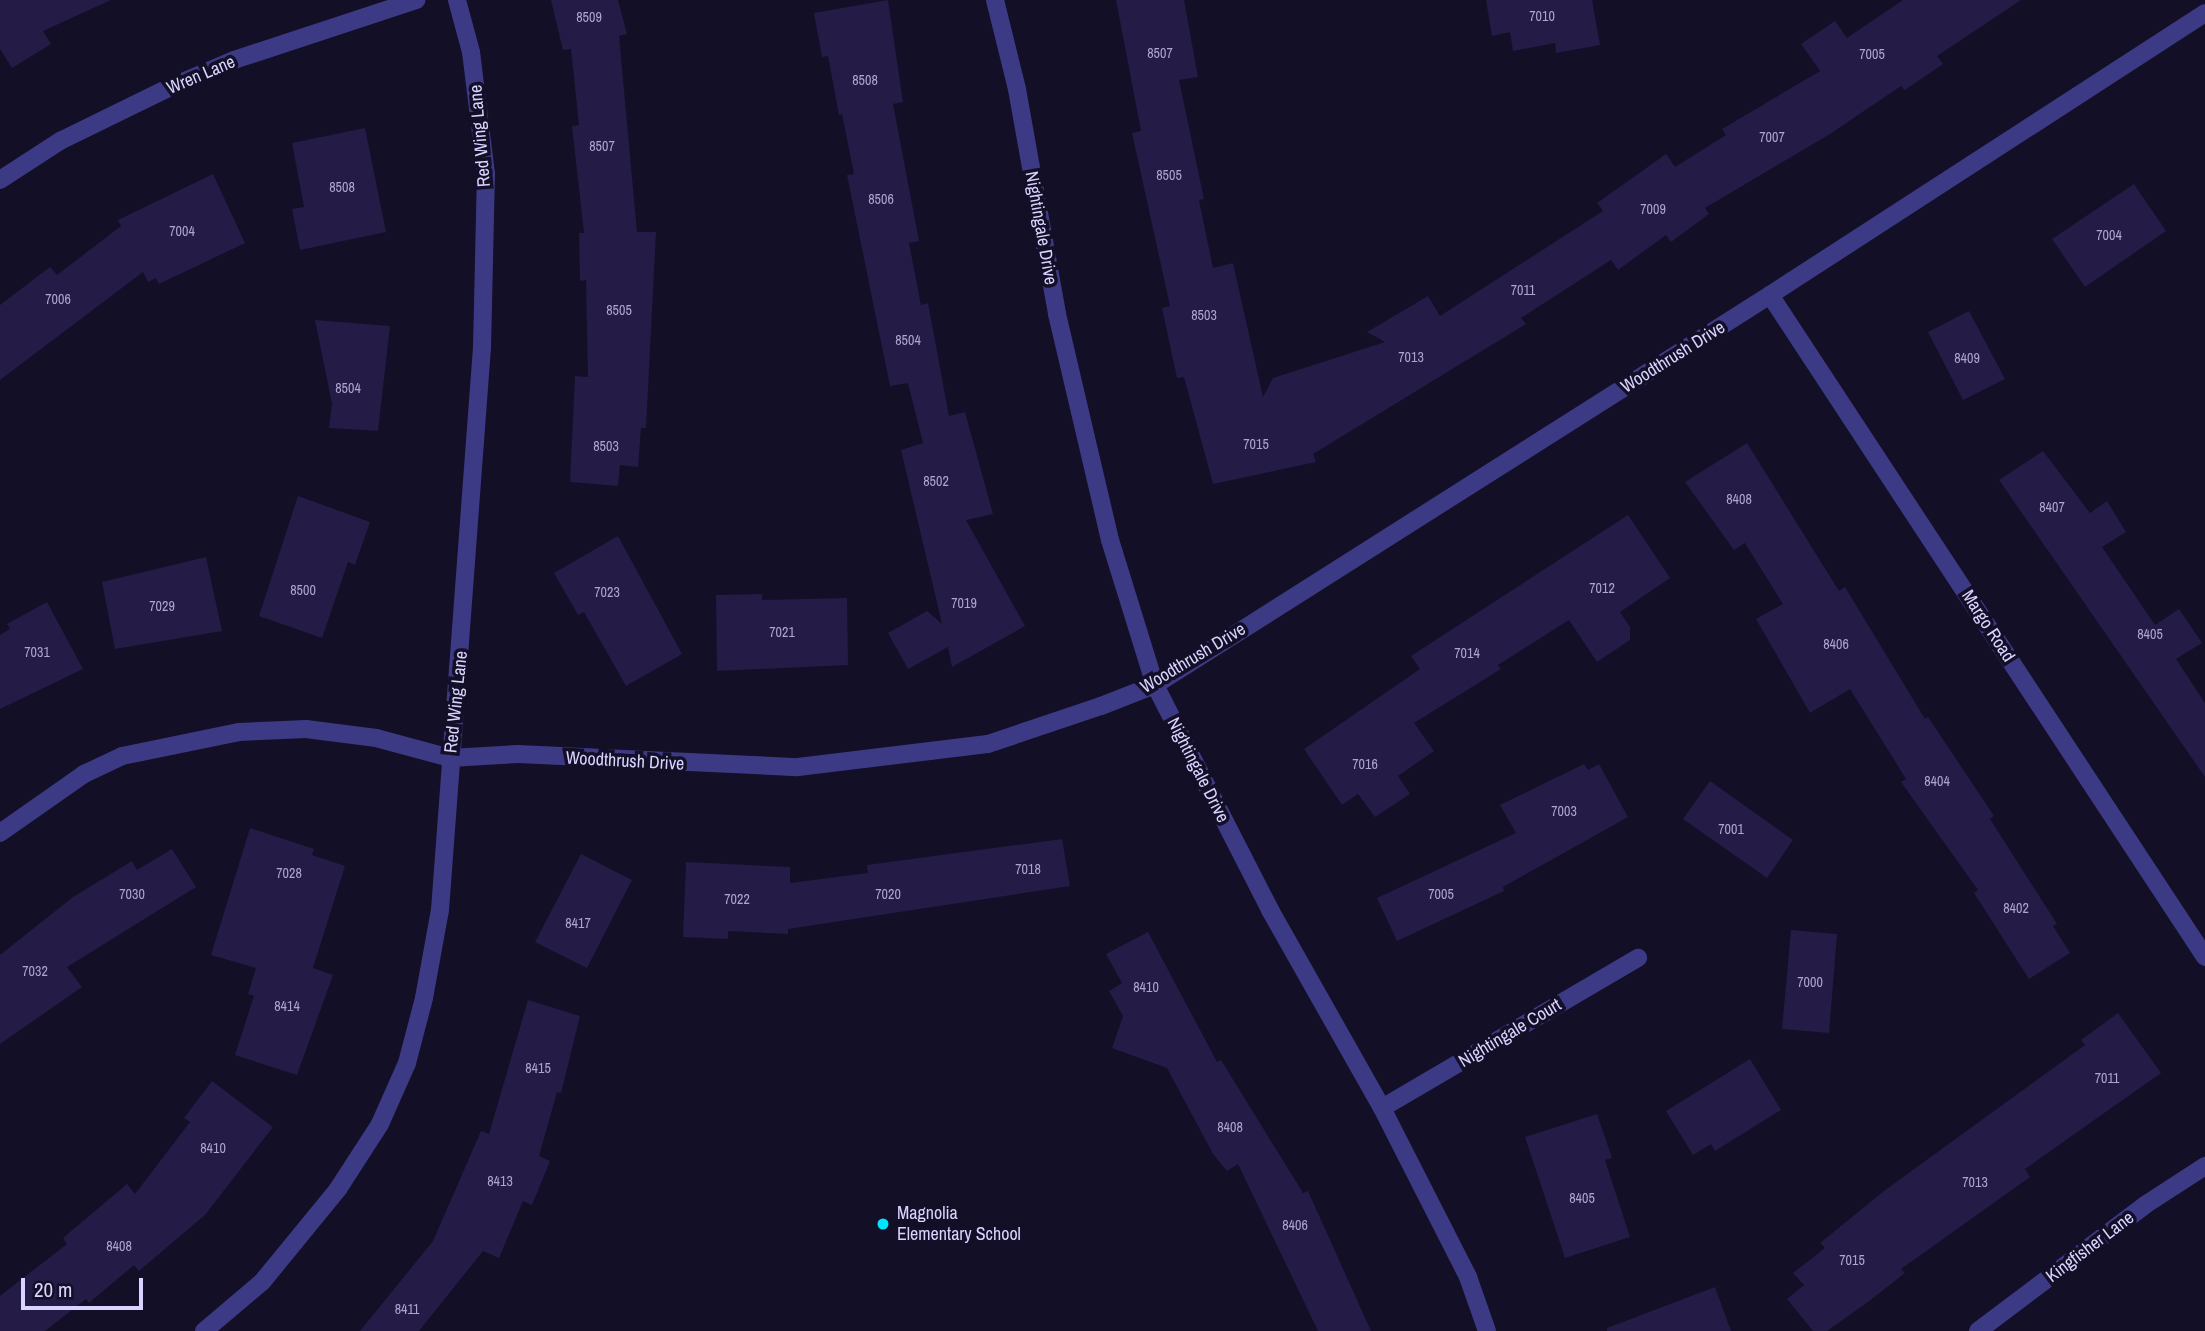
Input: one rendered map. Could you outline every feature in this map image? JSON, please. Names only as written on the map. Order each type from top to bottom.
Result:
[{"type":"street","name":"Wren Lane","points":[[0,180],[60,141],[166,89],[234,60],[416,0]]},
{"type":"street","name":"Red Wing Lane","points":[[204,1331],[262,1282],[312,1227],[380,1124],[407,1063],[440,910],[482,348],[486,174],[471,52],[457,0]]},
{"type":"street","name":"Nightingale Drive","points":[[995,0],[1017,89],[1060,328],[1110,540],[1155,685],[1270,910],[1382,1108],[1468,1278],[1487,1331]]},
{"type":"street","name":"Woodthrush Drive","points":[[0,833],[84,774],[122,755],[200,738],[306,729],[376,738],[450,758],[518,754],[798,767],[912,757],[988,744],[1155,685],[1770,295],[2205,13]]},
{"type":"street","name":"Margo Road","points":[[1770,295],[2205,957]]},
{"type":"street","name":"Nightingale Court","points":[[1382,1108],[1638,958]]},
{"type":"street","name":"Kingfisher Lane","points":[[1978,1331],[2145,1205],[2205,1166]]},
{"type":"building","points":[[0,0],[111,0],[43,31],[51,44],[12,68],[0,49]]},
{"type":"building","points":[[551,0],[618,0],[627,34],[619,36],[637,232],[656,232],[646,428],[641,428],[638,467],[620,465],[618,486],[570,482],[575,376],[588,377],[586,280],[580,281],[579,233],[584,233],[572,126],[579,125],[571,49],[563,50]]},
{"type":"building","points":[[888,0],[903,102],[893,104],[919,241],[909,243],[921,305],[928,303],[949,416],[965,412],[993,514],[966,520],[1025,626],[952,667],[948,647],[908,669],[888,633],[927,611],[942,624],[901,450],[923,443],[908,383],[890,386],[847,175],[854,174],[842,114],[839,115],[828,56],[822,57],[814,13]]},
{"type":"building","points":[[1116,0],[1184,0],[1198,77],[1179,80],[1204,199],[1199,200],[1213,268],[1233,263],[1263,397],[1273,378],[1385,342],[1367,332],[1428,296],[1440,316],[1603,211],[1597,203],[1666,154],[1675,167],[1726,135],[1722,129],[1820,71],[1801,44],[1835,21],[1847,38],[1903,0],[2021,0],[1937,56],[1943,64],[1905,90],[1901,86],[1830,134],[1705,208],[1709,214],[1671,242],[1666,235],[1618,270],[1611,260],[1521,318],[1526,324],[1313,454],[1316,462],[1213,484],[1184,377],[1177,378],[1162,308],[1170,306],[1132,133],[1141,131]]},
{"type":"building","points":[[1486,0],[1592,0],[1600,45],[1556,53],[1555,43],[1513,51],[1510,32],[1492,36]]},
{"type":"building","points":[[365,128],[386,232],[300,250],[292,209],[304,207],[292,143]]},
{"type":"building","points":[[213,174],[245,243],[159,284],[156,278],[148,282],[143,272],[0,380],[0,305],[50,267],[57,275],[121,226],[118,220]]},
{"type":"building","points":[[2134,184],[2166,231],[2085,287],[2052,239]]},
{"type":"building","points":[[1969,311],[2005,379],[1963,400],[1928,332]]},
{"type":"building","points":[[315,320],[390,326],[378,431],[329,428],[332,404]]},
{"type":"building","points":[[1747,443],[1839,591],[1845,587],[1925,719],[1928,717],[1994,816],[1990,819],[2057,924],[2053,926],[2070,953],[2029,979],[1974,893],[1978,890],[1901,782],[1906,779],[1850,689],[1810,713],[1756,619],[1783,604],[1745,543],[1734,550],[1685,482]]},
{"type":"building","points":[[2043,451],[2090,513],[2107,501],[2126,532],[2102,547],[2155,625],[2179,609],[2202,643],[2176,659],[2205,703],[2205,777],[1999,480]]},
{"type":"building","points":[[298,496],[370,522],[355,565],[348,562],[322,638],[259,616]]},
{"type":"building","points":[[1628,515],[1670,578],[1620,612],[1630,627],[1630,640],[1597,662],[1569,620],[1498,665],[1501,669],[1414,723],[1434,751],[1398,776],[1410,794],[1375,817],[1358,794],[1342,805],[1304,749],[1420,669],[1411,656]]},
{"type":"building","points":[[618,536],[682,654],[626,686],[584,612],[578,615],[554,573]]},
{"type":"building","points":[[206,557],[222,631],[115,649],[102,582]]},
{"type":"building","points":[[762,594],[762,600],[847,598],[848,665],[717,671],[716,595]]},
{"type":"building","points":[[47,602],[83,669],[0,709],[0,635],[10,629],[7,624]]},
{"type":"building","points":[[1584,764],[1588,770],[1599,764],[1628,817],[1503,887],[1504,891],[1397,941],[1377,898],[1516,833],[1500,805]]},
{"type":"building","points":[[1710,781],[1793,840],[1767,878],[1683,819]]},
{"type":"building","points":[[250,828],[314,849],[312,855],[345,866],[313,968],[333,975],[297,1075],[235,1055],[254,996],[248,994],[256,968],[211,955]]},
{"type":"building","points":[[1062,839],[1070,886],[788,929],[788,934],[728,931],[728,939],[683,937],[686,862],[790,867],[790,883],[868,873],[867,865]]},
{"type":"building","points":[[172,849],[196,887],[67,967],[82,987],[0,1044],[0,955],[73,897],[132,861],[137,870]]},
{"type":"building","points":[[581,854],[632,880],[587,968],[535,942]]},
{"type":"building","points":[[1791,930],[1837,934],[1829,1033],[1782,1029]]},
{"type":"building","points":[[1148,932],[1217,1062],[1221,1060],[1303,1193],[1308,1191],[1371,1331],[1318,1331],[1238,1164],[1227,1171],[1213,1154],[1167,1068],[1112,1048],[1123,1016],[1109,991],[1122,983],[1106,954]]},
{"type":"building","points":[[528,1000],[580,1016],[561,1093],[557,1092],[539,1156],[550,1161],[532,1205],[523,1201],[499,1258],[483,1251],[419,1331],[360,1331],[433,1241],[481,1131],[489,1134]]},
{"type":"building","points":[[2118,1013],[2161,1073],[2025,1169],[2030,1177],[1901,1269],[1905,1273],[1868,1302],[1827,1331],[1813,1331],[1787,1299],[1804,1285],[1793,1273],[1825,1248],[1820,1243],[1884,1191],[2085,1045],[2081,1040]]},
{"type":"building","points":[[1750,1059],[1781,1110],[1715,1151],[1711,1144],[1693,1155],[1666,1111]]},
{"type":"building","points":[[212,1081],[273,1127],[205,1215],[139,1271],[134,1265],[89,1303],[86,1299],[45,1331],[0,1331],[0,1296],[67,1244],[63,1238],[127,1184],[135,1194],[190,1122],[184,1118]]},
{"type":"building","points":[[1597,1114],[1612,1158],[1605,1160],[1630,1237],[1565,1258],[1525,1137]]},
{"type":"building","points":[[1715,1287],[1731,1331],[1607,1331],[1607,1328]]},
{"type":"place","name":"Magnolia Elementary School","points":[[883,1224]]}]
